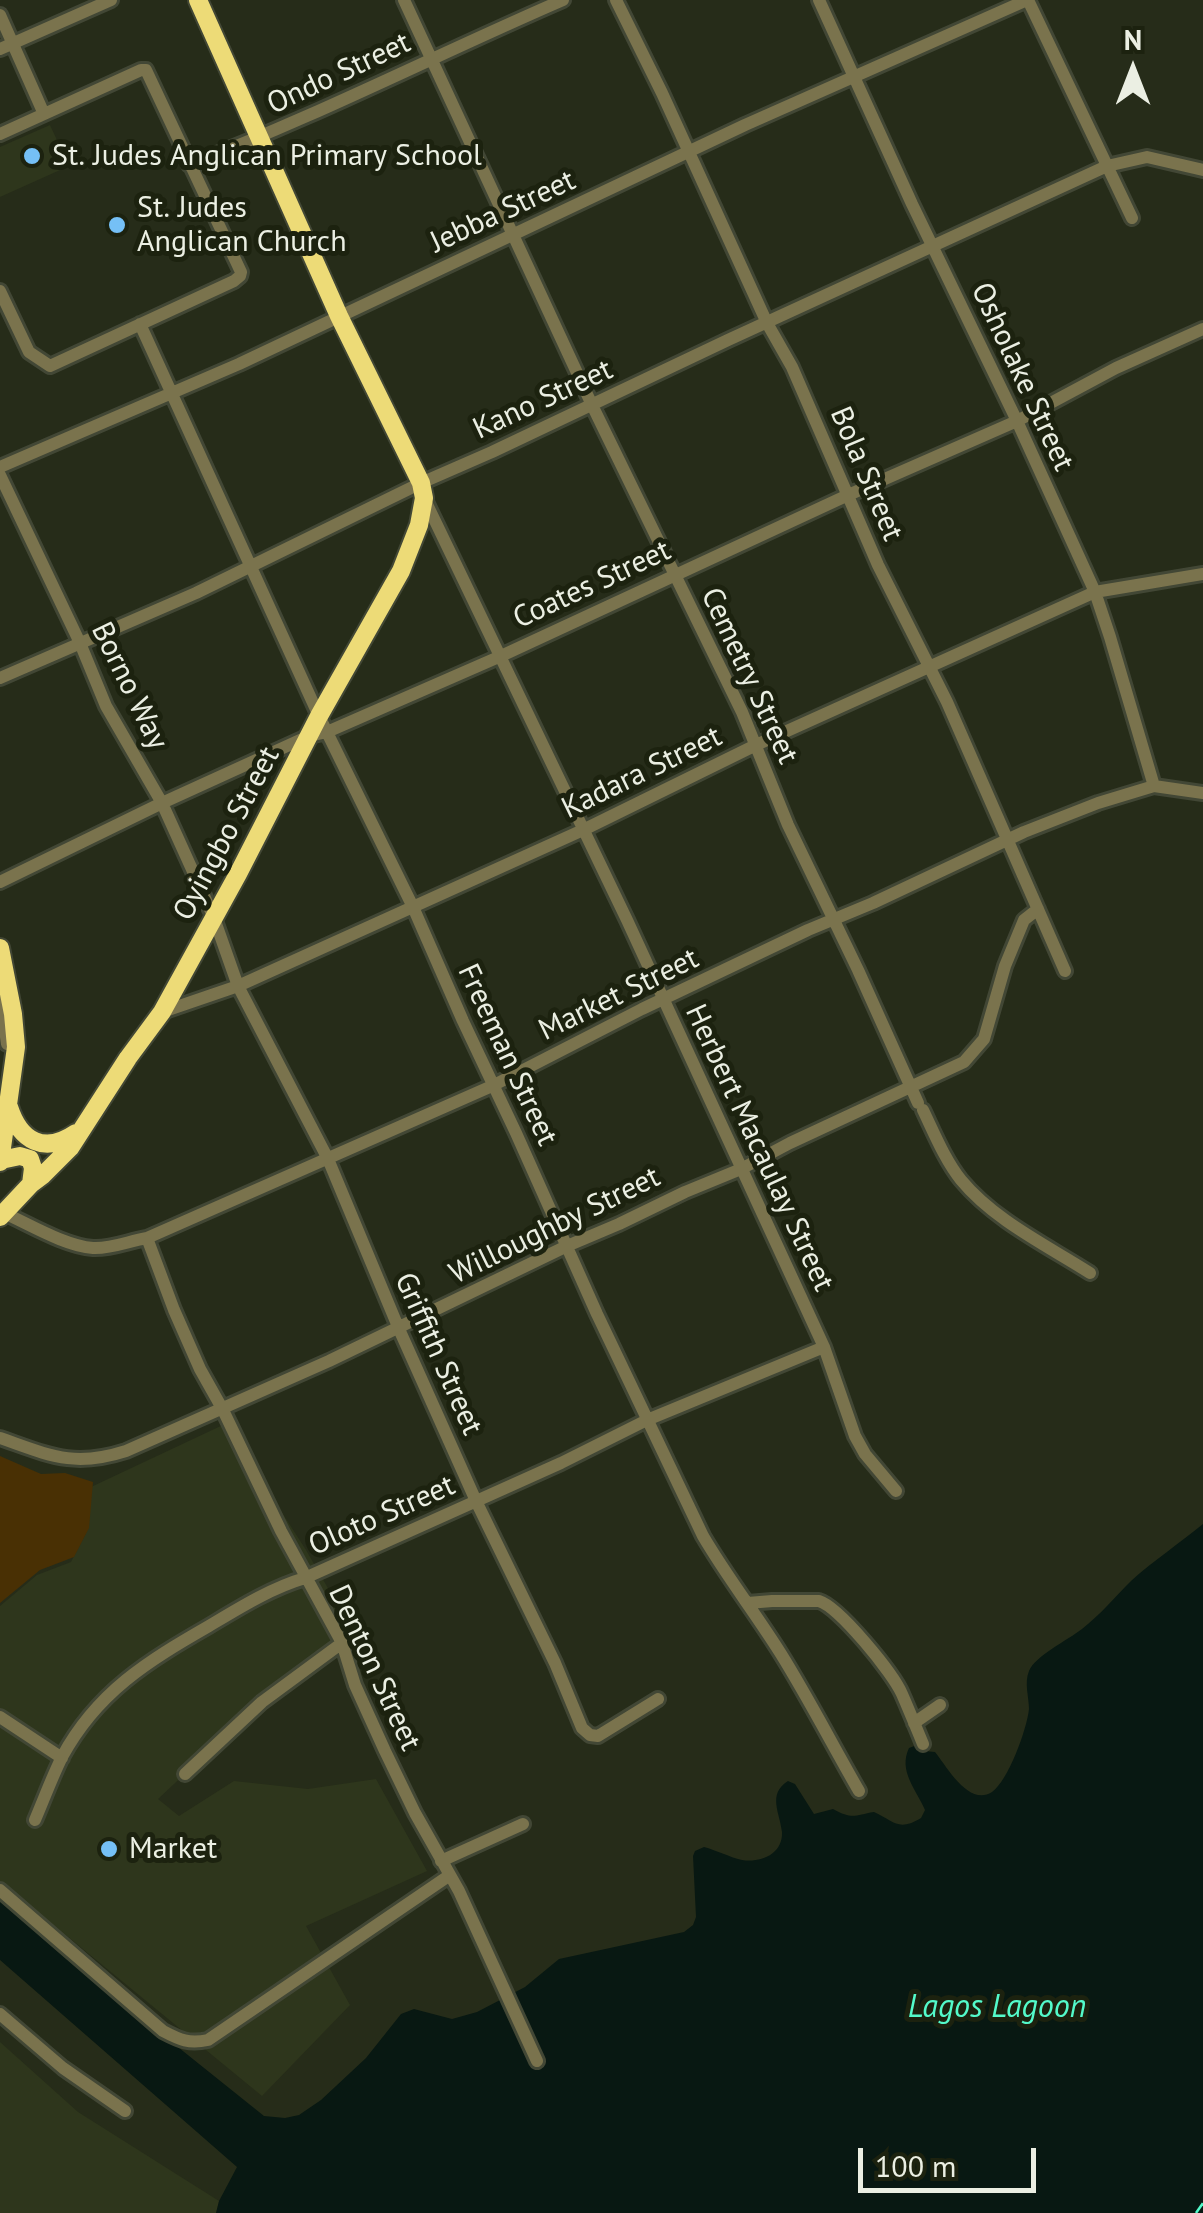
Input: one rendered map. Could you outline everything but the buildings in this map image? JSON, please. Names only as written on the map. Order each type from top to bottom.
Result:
[{"type":"highway","points":[[198,0],[339,316],[422,490]]},
{"type":"highway","name":"Oyingbo Street","points":[[2,1215],[70,1148],[162,1012],[407,557],[419,525],[422,490]]},
{"type":"highway","points":[[0,948],[14,1014],[16,1048],[0,1161],[20,1156],[30,1159],[34,1168],[31,1184]]},
{"type":"highway","points":[[8,1107],[20,1130],[37,1143],[59,1142],[86,1125]]},
{"type":"street","points":[[6,46],[111,0]]},
{"type":"street","name":"Cemetry Street","points":[[404,0],[592,406],[756,745],[788,825],[920,1106],[960,1179],[980,1199],[1090,1273]]},
{"type":"street","name":"Ondo Street","points":[[190,164],[260,138],[563,0]]},
{"type":"street","name":"Bola Street","points":[[616,0],[767,323],[792,367],[897,606],[974,761],[1064,971]]},
{"type":"street","name":"Osholake Street","points":[[819,0],[1094,592],[1154,786]]},
{"type":"street","points":[[1027,0],[1132,218]]},
{"type":"street","name":"Jebba Street","points":[[0,467],[239,364],[854,76],[1027,0]]},
{"type":"street","points":[[0,15],[6,46],[44,114]]},
{"type":"street","points":[[0,134],[146,70],[241,272],[240,276],[50,366],[29,352],[0,291]]},
{"type":"street","name":"Kano Street","points":[[0,678],[422,490],[767,323],[1107,166],[1147,157],[1203,170]]},
{"type":"street","name":"Freeman Street","points":[[140,324],[251,566],[318,728],[413,906],[492,1086],[702,1536],[783,1658],[859,1791]]},
{"type":"street","name":"Coates Street","points":[[0,882],[318,728],[501,656],[1017,420],[1116,368],[1203,329]]},
{"type":"street","name":"Borno Way","points":[[0,475],[106,706],[162,803],[214,918]]},
{"type":"street","name":"Herbert Macaulay Street","points":[[422,490],[824,1347],[854,1436],[896,1492]]},
{"type":"street","name":"Kadara Street","points":[[162,1012],[238,986],[1094,592],[1203,574]]},
{"type":"street","name":"Market Street","points":[[2,1215],[91,1248],[148,1238],[492,1086],[662,1000],[1006,840],[1098,803],[1154,786],[1203,793]]},
{"type":"street","name":"Willoughby Street","points":[[0,1438],[66,1460],[102,1459],[223,1410],[399,1329],[567,1246],[741,1169],[964,1062],[984,1039],[1005,966],[1024,920],[1038,909]]},
{"type":"street","name":"Griffith Street","points":[[214,918],[238,986],[328,1159],[476,1502],[582,1728],[590,1734],[605,1733],[658,1699]]},
{"type":"street","points":[[0,994],[7,1042],[8,1107]]},
{"type":"street","name":"Denton Street","points":[[148,1238],[200,1369],[342,1643],[354,1685],[414,1813],[450,1876],[536,2061]]},
{"type":"street","name":"Oloto Street","points":[[35,1820],[62,1758],[85,1720],[113,1689],[146,1662],[282,1586],[476,1502],[647,1420],[824,1347]]},
{"type":"street","points":[[748,1603],[826,1603],[849,1625],[901,1691],[923,1744]]},
{"type":"street","points":[[185,1774],[262,1702],[342,1643]]},
{"type":"street","points":[[914,1723],[940,1705]]},
{"type":"street","points":[[0,1717],[62,1758]]},
{"type":"street","points":[[440,1861],[523,1824]]},
{"type":"street","points":[[0,1890],[163,2031],[192,2043],[208,2040],[450,1876]]},
{"type":"street","points":[[0,2014],[63,2068],[125,2111]]},
{"type":"shaded area","name":"St. Judes Anglican Primary School","points":[[50,125],[69,166],[0,197],[0,147]]},
{"type":"shaded area","name":"Market","points":[[225,1424],[356,1637],[255,1708],[158,1799],[179,1816],[234,1781],[308,1789],[376,1779],[427,1871],[306,1926],[350,2005],[262,2096],[0,1881],[0,1606],[37,1575],[71,1562],[86,1533],[91,1487]]},
{"type":"shaded area","points":[[0,1456],[41,1474],[65,1473],[93,1482],[89,1528],[74,1557],[40,1570],[0,1603]]},
{"type":"shaded area","points":[[0,2042],[78,2112],[219,2201],[216,2213],[0,2213]]},
{"type":"water","name":"Lagos Lagoon","points":[[1203,1524],[1203,2213],[216,2213],[237,2167],[0,1960],[0,1892],[83,1971],[264,2116],[299,2115],[366,2058],[401,2014],[414,2009],[452,2019],[477,2012],[525,1987],[559,1959],[684,1932],[696,1917],[695,1851],[704,1847],[749,1861],[770,1855],[779,1846],[782,1832],[776,1798],[788,1781],[795,1784],[814,1814],[833,1809],[850,1816],[874,1812],[896,1824],[907,1824],[921,1818],[925,1810],[909,1780],[906,1764],[909,1748],[917,1745],[924,1751],[935,1752],[967,1790],[983,1795],[992,1792],[1010,1766],[1025,1729],[1029,1709],[1027,1680],[1032,1665],[1089,1624],[1139,1574]]},
{"type":"ferry route","points":[[1196,2213],[1203,2203]]},
{"type":"place","name":"St. Judes Anglican Primary School","points":[[32,156]]},
{"type":"place","name":"St. Judes Anglican Church","points":[[117,225]]},
{"type":"place","name":"Market","points":[[109,1849]]}]
